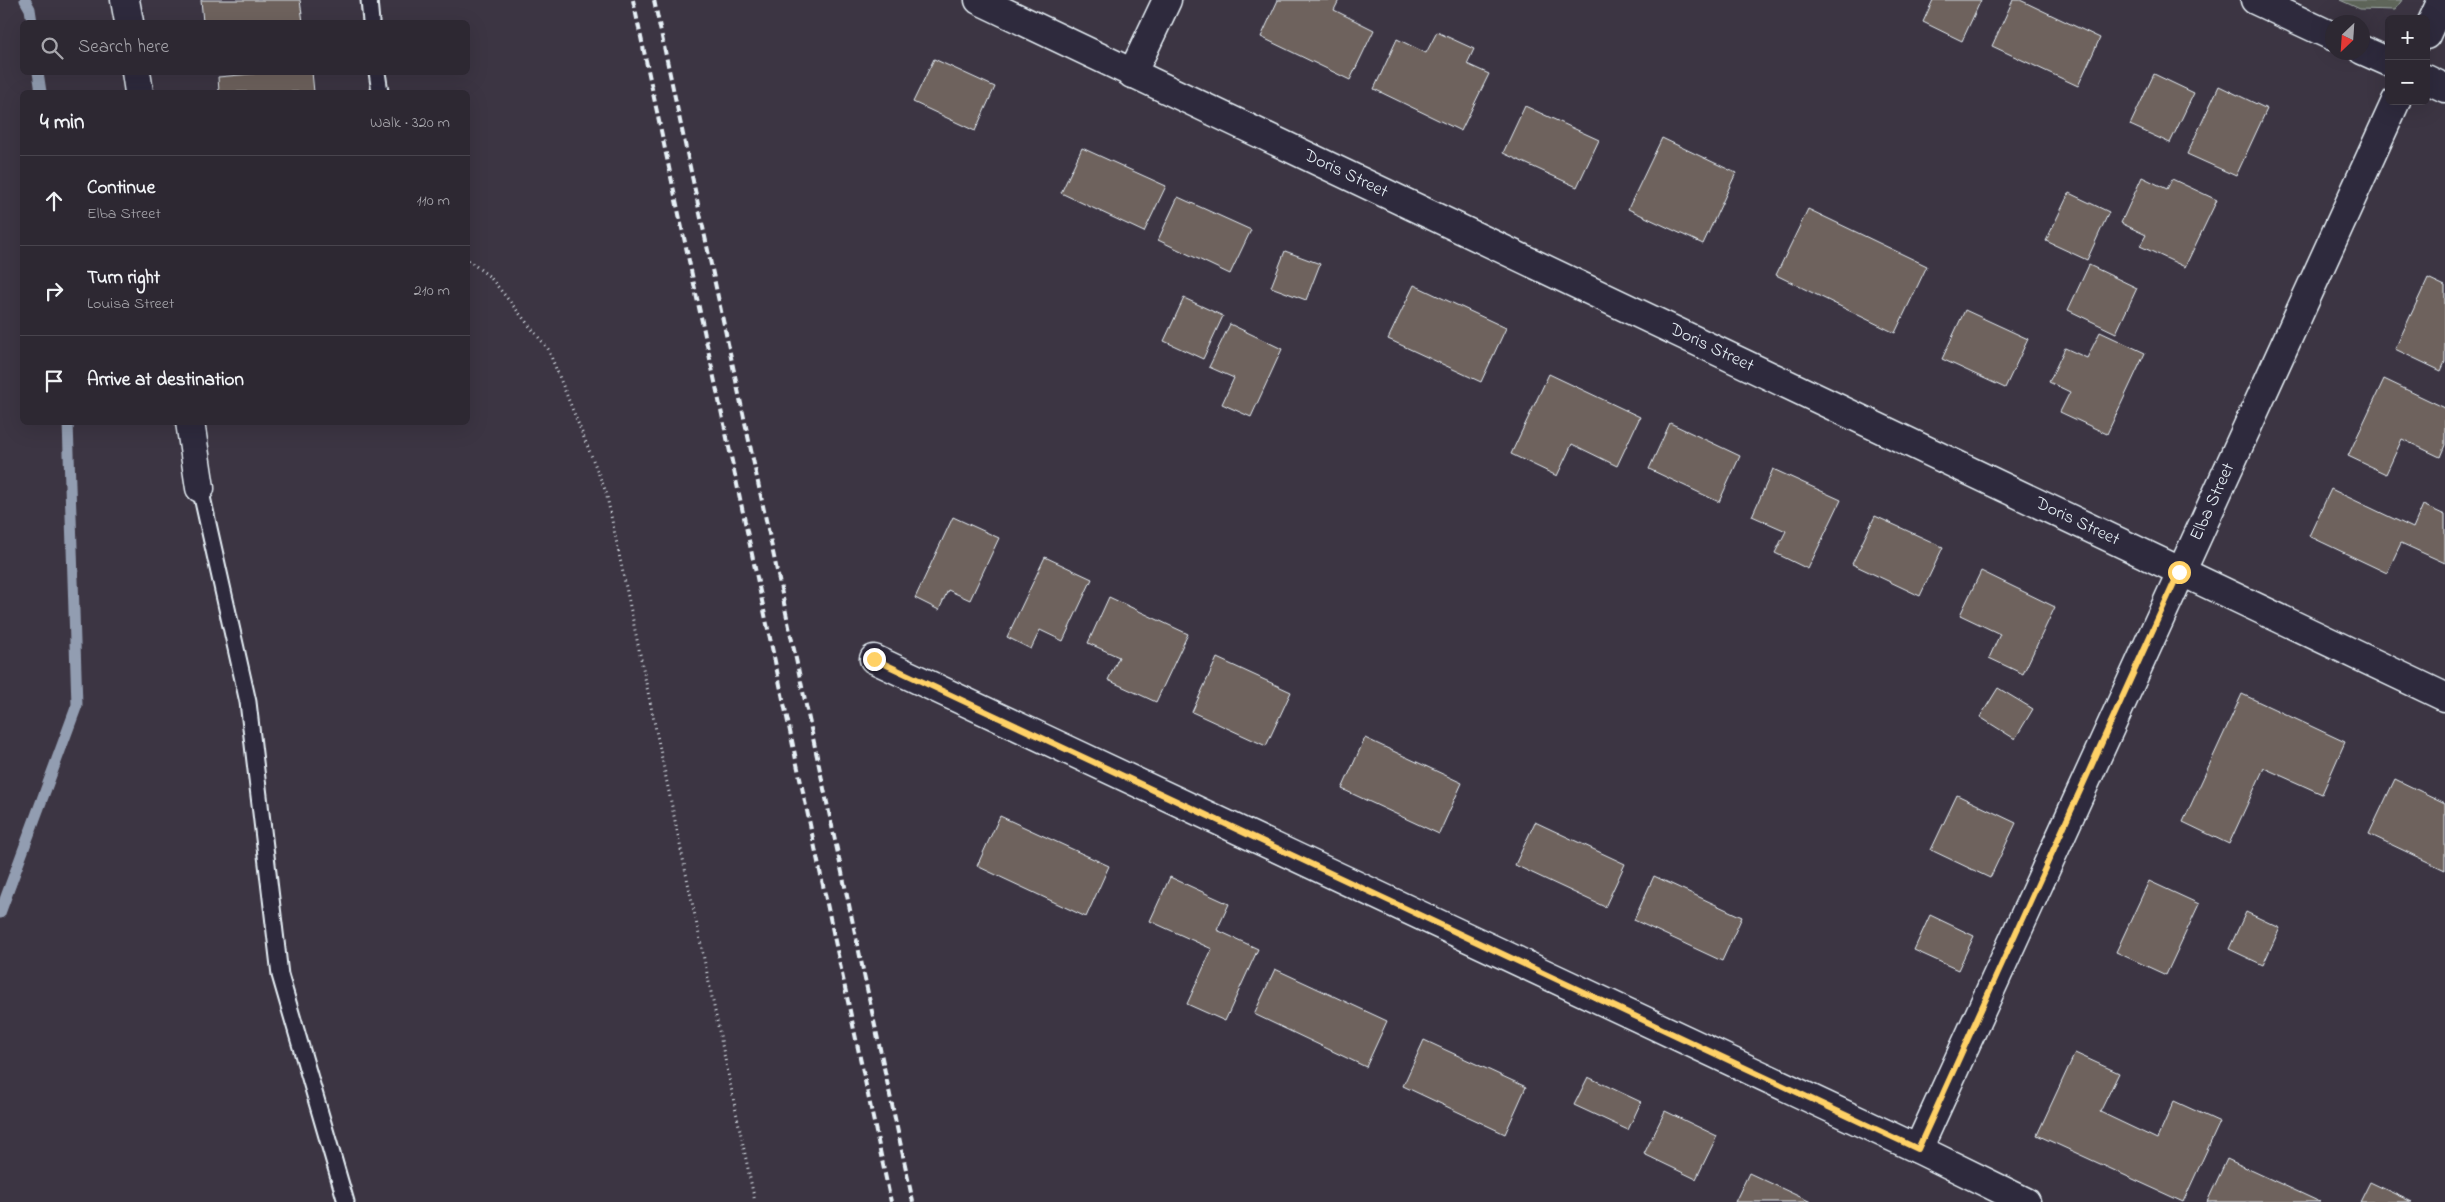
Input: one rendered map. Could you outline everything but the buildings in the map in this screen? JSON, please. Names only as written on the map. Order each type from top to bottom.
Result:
[{"type":"street","points":[[125,0],[129,20]]},
{"type":"street","name":"Doris Street","points":[[979,0],[2445,697]]},
{"type":"street","points":[[1132,74],[1167,0]]},
{"type":"street","points":[[2255,0],[2325,33]]},
{"type":"street","points":[[2430,26],[2442,0]]},
{"type":"street","points":[[2370,54],[2385,60]]},
{"type":"street","points":[[136,75],[139,90]]},
{"type":"street","points":[[2430,81],[2445,88]]},
{"type":"street","name":"Elba Street","points":[[1918,1149],[2179,572],[2394,105]]},
{"type":"street","points":[[190,425],[200,488]]},
{"type":"street","points":[[874,659],[1918,1149],[2026,1202]]},
{"type":"lane","points":[[369,0],[371,20]]},
{"type":"lane","points":[[377,75],[380,90]]},
{"type":"lane","points":[[200,488],[248,702],[280,975],[346,1202]]},
{"type":"path","points":[[470,262],[490,277],[548,349],[606,492],[755,1202]]},
{"type":"green space","points":[[2340,0],[2402,0],[2395,10],[2360,9]]},
{"type":"waterway","points":[[25,0],[30,9],[32,20]]},
{"type":"waterway","points":[[38,75],[41,90]]},
{"type":"waterway","points":[[0,913],[77,705],[68,425]]},
{"type":"railway","points":[[633,0],[891,1202]]},
{"type":"railway","points":[[654,0],[913,1202]]},
{"type":"route","points":[[874,659],[1918,1149],[2179,572]]}]
